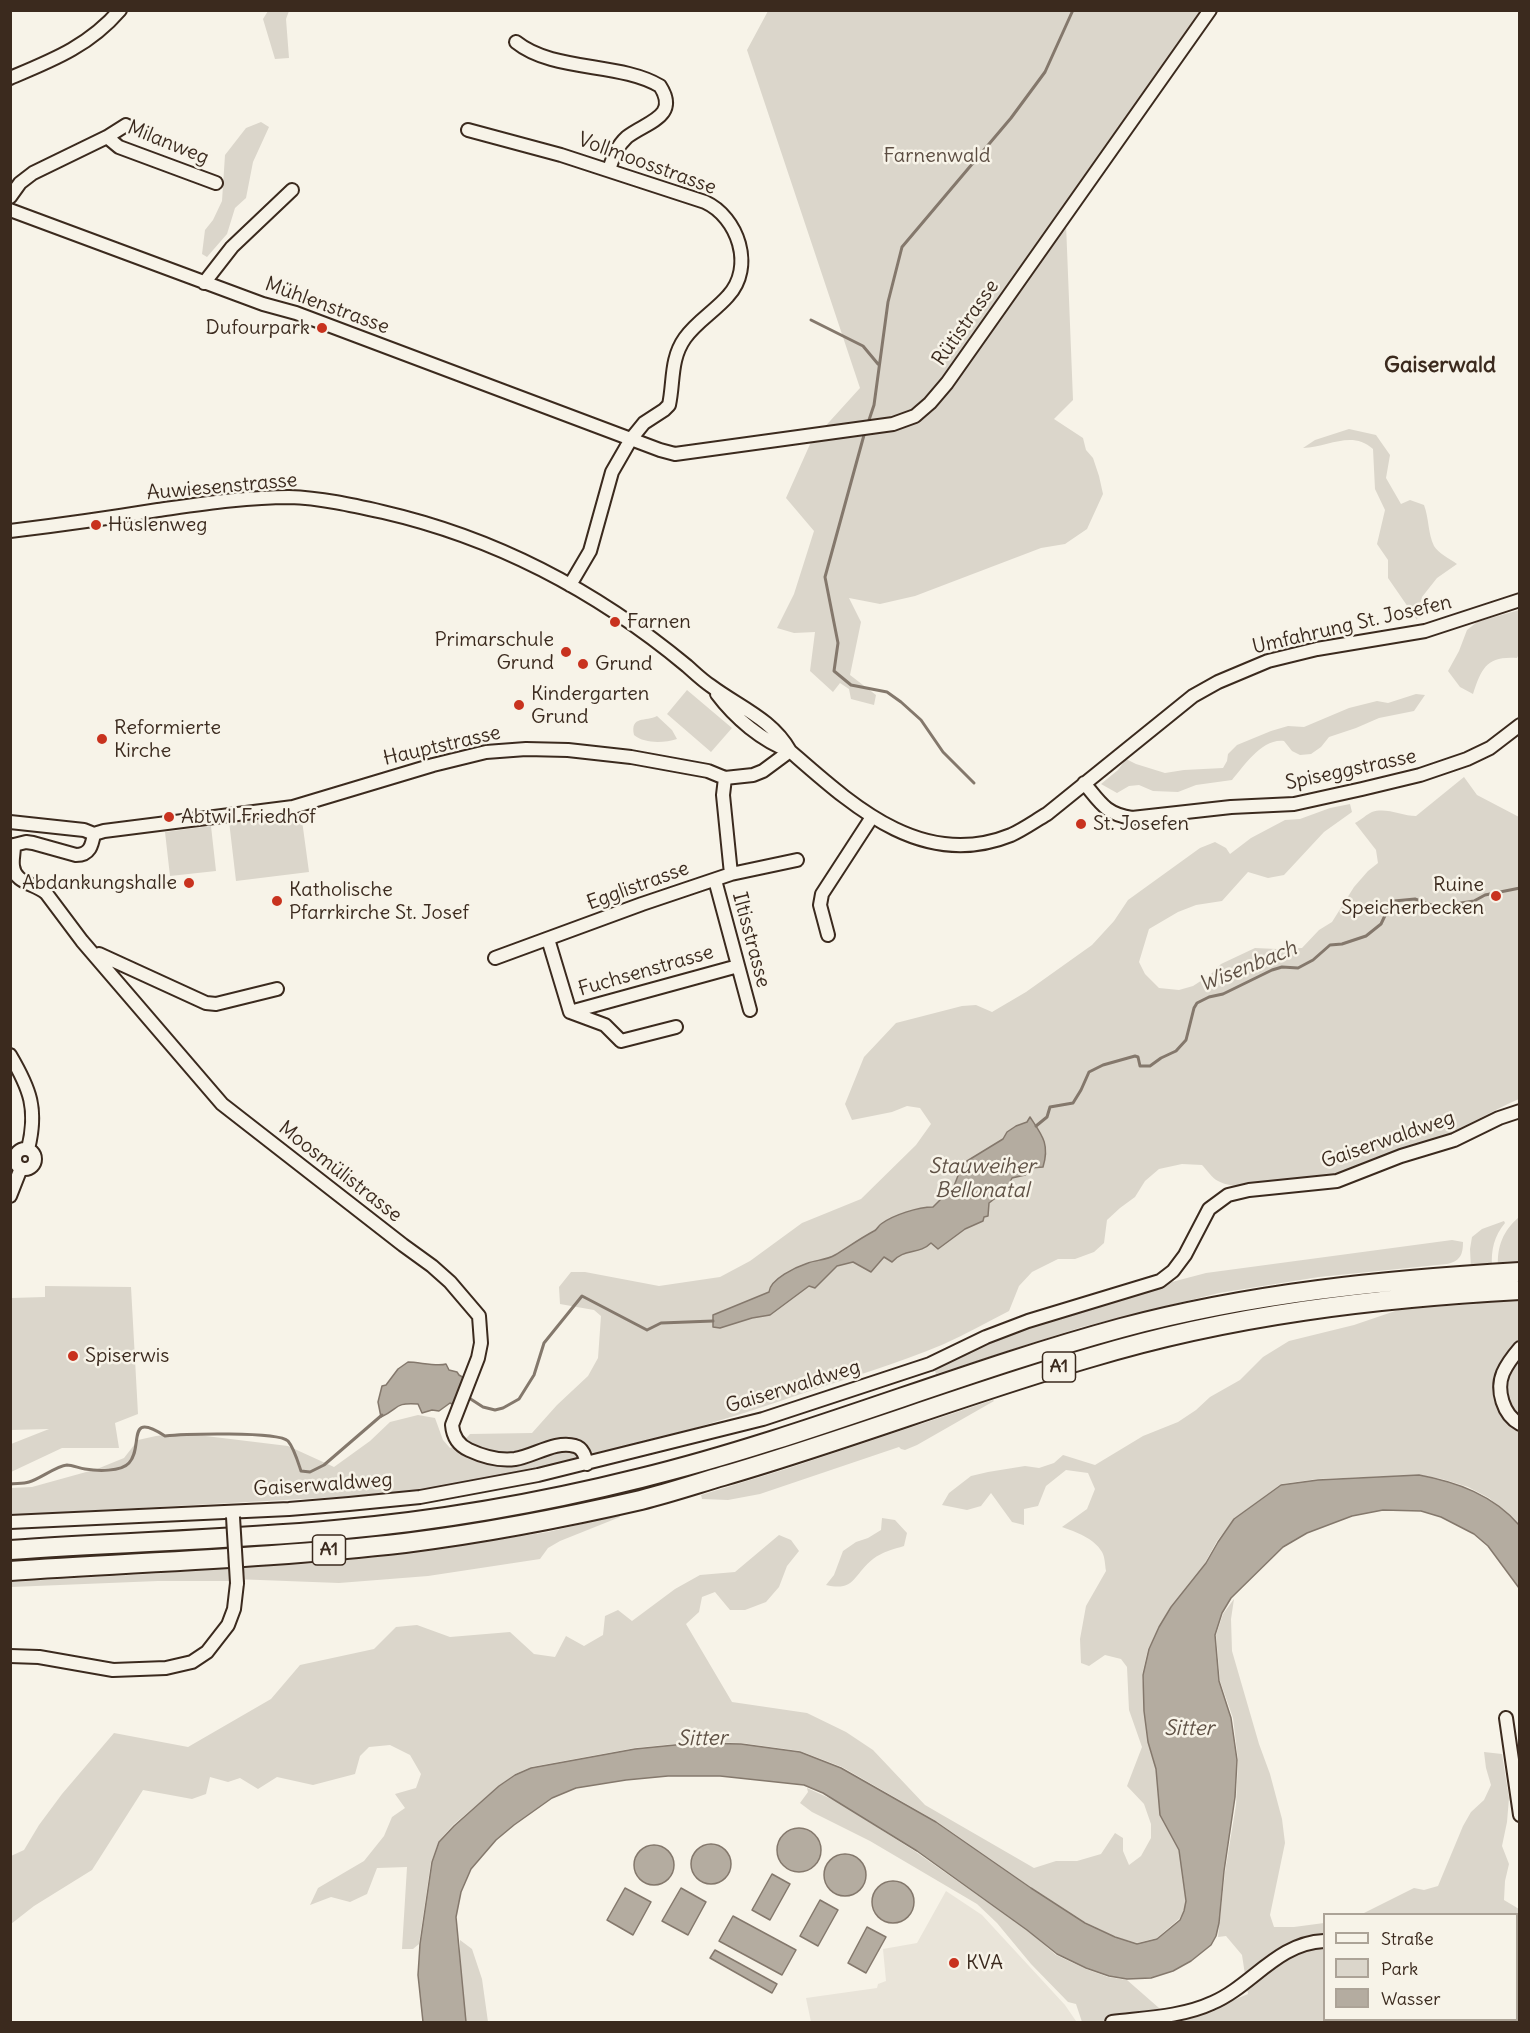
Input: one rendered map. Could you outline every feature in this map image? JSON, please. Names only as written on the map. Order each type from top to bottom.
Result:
[{"type":"highway","name":"A1","points":[[10,1571],[261,1556],[406,1543],[532,1523],[645,1499],[770,1463],[1016,1380],[1140,1344],[1213,1326],[1285,1313],[1403,1299],[1485,1283],[1520,1272]]},
{"type":"highway","name":"A1","points":[[10,1550],[340,1530],[536,1502],[639,1479],[723,1456],[1027,1356],[1171,1316],[1252,1299],[1390,1281],[1485,1283],[1520,1290]]},
{"type":"street","points":[[10,78],[75,49],[94,36],[120,10]]},
{"type":"street","name":"Rütistrasse","points":[[631,439],[675,454],[893,423],[915,416],[930,403],[947,382],[1210,10]]},
{"type":"street","points":[[516,42],[526,50],[544,56],[641,78],[660,86],[666,101],[664,111],[619,146],[609,170]]},
{"type":"street","points":[[10,197],[20,183],[33,173],[107,137],[126,125]]},
{"type":"street","name":"Vollmoosstrasse","points":[[468,130],[609,170],[709,204],[725,216],[737,237],[741,256],[738,279],[728,296],[691,332],[680,348],[674,360],[669,405],[644,423],[631,439],[612,472],[590,551],[570,585]]},
{"type":"street","name":"Milanweg","points":[[107,137],[119,147],[216,183]]},
{"type":"street","points":[[204,282],[232,247],[292,190]]},
{"type":"street","name":"Mühlenstrasse","points":[[10,210],[277,309],[296,313],[631,439]]},
{"type":"street","name":"Auwiesenstrasse","points":[[10,531],[220,502],[287,497],[350,505],[445,529],[505,552],[570,585],[636,627],[712,687],[735,714],[755,731],[776,746],[790,751]]},
{"type":"street","name":"Umfahrung St. Josefen","points":[[1084,783],[1193,696],[1237,673],[1268,661],[1317,649],[1425,631],[1520,600]]},
{"type":"street","name":"Spiseggstrasse","points":[[1084,783],[1107,810],[1119,816],[1132,818],[1231,807],[1294,804],[1420,775],[1460,762],[1490,748],[1520,725]]},
{"type":"street","name":"Hauptstrasse","points":[[10,822],[84,830],[94,834],[293,807],[433,765],[501,750],[536,748],[607,754],[708,771],[725,778],[753,775],[763,771],[790,751]]},
{"type":"street","points":[[790,751],[872,817],[915,838],[946,844],[972,844],[1005,837],[1047,814],[1084,783]]},
{"type":"street","name":"Iltisstrasse","points":[[725,778],[723,795],[731,874]]},
{"type":"street","points":[[828,935],[820,905],[822,894],[872,817]]},
{"type":"street","points":[[12,846],[26,842],[82,855],[88,851],[94,834]]},
{"type":"street","name":"Moosmülistrasse","points":[[12,846],[13,866],[17,878],[41,889],[46,894],[222,1104],[432,1266],[450,1282],[478,1316],[481,1343],[478,1358],[452,1425],[457,1441],[483,1456],[497,1459],[516,1459],[566,1444],[577,1446],[584,1452],[588,1464]]},
{"type":"street","name":"Egglistrasse","points":[[495,958],[731,874],[797,860]]},
{"type":"street","name":"Iltisstrasse","points":[[714,880],[750,1010]]},
{"type":"street","name":"Fuchsenstrasse","points":[[548,939],[570,1012],[738,966]]},
{"type":"street","points":[[96,956],[99,954],[206,1003],[216,1004],[277,989]]},
{"type":"street","points":[[570,1012],[605,1025],[621,1041],[676,1027]]},
{"type":"street","points":[[10,1055],[29,1090],[32,1115],[32,1134],[28,1149],[22,1150],[16,1157],[16,1163],[21,1168],[10,1196]]},
{"type":"street","name":"Gaiserwaldweg","points":[[10,1522],[233,1514],[420,1497],[588,1464],[763,1419],[930,1364],[987,1336],[1028,1321],[1160,1281],[1185,1255],[1209,1209],[1228,1195],[1249,1190],[1337,1181],[1401,1156],[1454,1140],[1499,1118],[1520,1111]]},
{"type":"street","points":[[1520,1348],[1503,1373],[1501,1383],[1502,1402],[1513,1420],[1520,1424]]},
{"type":"street","points":[[10,1656],[39,1657],[113,1670],[166,1668],[192,1662],[207,1652],[228,1624],[234,1609],[237,1582],[233,1514]]},
{"type":"street","points":[[1506,1718],[1520,1815]]},
{"type":"street","points":[[1112,2022],[1178,2013],[1212,2004],[1278,1957],[1300,1946],[1323,1941]]},
{"type":"shaded area","points":[[946,1891],[982,1915],[1065,2005],[1076,2021],[811,2022],[806,1998],[877,1988],[878,1984],[886,1981],[883,1949],[917,1943]]},
{"type":"green space","points":[[268,11],[289,11],[286,19],[289,58],[275,59],[263,19]]},
{"type":"green space","name":"Farnenwald","points":[[768,11],[1202,11],[1066,224],[1073,400],[1054,419],[1083,438],[1086,450],[1093,458],[1099,476],[1103,494],[1087,529],[1065,544],[1041,548],[915,596],[880,604],[849,598],[861,622],[850,675],[876,695],[874,705],[851,699],[849,689],[840,683],[833,692],[810,671],[815,632],[794,633],[777,628],[794,594],[814,531],[786,498],[811,442],[860,388],[747,50]]},
{"type":"green space","points":[[261,122],[269,127],[253,162],[246,198],[235,208],[227,234],[207,257],[202,254],[205,230],[213,220],[222,201],[225,155],[246,128]]},
{"type":"green space","points":[[1349,429],[1376,435],[1390,455],[1386,478],[1401,504],[1410,500],[1424,505],[1434,546],[1457,564],[1437,578],[1422,597],[1417,620],[1388,578],[1388,560],[1377,544],[1385,510],[1375,489],[1373,449],[1365,443],[1348,440],[1303,448],[1315,440]]},
{"type":"green space","points":[[1519,610],[1520,652],[1517,658],[1499,659],[1487,665],[1479,677],[1473,694],[1460,687],[1448,671],[1467,630],[1477,622]]},
{"type":"green space","points":[[687,690],[732,728],[711,752],[667,714]]},
{"type":"green space","points":[[1416,694],[1425,695],[1414,711],[1379,718],[1329,737],[1311,754],[1300,755],[1292,751],[1284,741],[1268,744],[1254,754],[1232,780],[1196,785],[1178,792],[1153,791],[1139,785],[1129,786],[1117,793],[1101,784],[1118,770],[1126,759],[1165,773],[1223,768],[1228,754],[1237,745],[1271,731],[1288,726],[1304,727],[1349,708],[1377,701],[1388,703]]},
{"type":"green space","points":[[657,716],[672,730],[677,739],[655,742],[634,735],[634,724],[640,720]]},
{"type":"green space","points":[[1464,777],[1477,795],[1519,817],[1519,1099],[1410,1151],[1330,1177],[1288,1184],[1236,1186],[1216,1180],[1202,1165],[1182,1164],[1159,1169],[1145,1181],[1135,1197],[1107,1220],[1104,1243],[1094,1252],[1075,1259],[1058,1259],[1032,1272],[1019,1286],[1009,1311],[944,1344],[908,1358],[746,1412],[642,1443],[536,1469],[375,1495],[11,1515],[10,1488],[32,1487],[97,1469],[124,1458],[138,1440],[156,1436],[181,1433],[288,1446],[334,1467],[370,1441],[390,1422],[418,1415],[435,1418],[443,1440],[450,1448],[462,1443],[470,1434],[532,1433],[588,1376],[598,1358],[601,1316],[594,1310],[560,1304],[559,1287],[571,1272],[585,1272],[659,1286],[720,1277],[750,1261],[802,1223],[861,1199],[916,1145],[931,1124],[920,1108],[907,1106],[892,1112],[852,1120],[845,1104],[864,1057],[896,1023],[962,1006],[976,1005],[992,1012],[1026,992],[1092,945],[1114,921],[1128,900],[1200,848],[1215,842],[1226,848],[1230,854],[1251,838],[1285,820],[1300,819],[1330,808],[1350,804],[1352,812],[1324,832],[1284,875],[1268,878],[1248,872],[1222,901],[1196,905],[1178,912],[1149,929],[1139,962],[1145,974],[1159,988],[1179,990],[1193,986],[1210,975],[1221,964],[1255,948],[1302,948],[1319,930],[1332,922],[1354,887],[1378,863],[1376,850],[1355,823],[1377,811],[1416,816]]},
{"type":"green space","points":[[301,813],[309,872],[236,881],[229,821]]},
{"type":"green space","points":[[211,826],[216,871],[170,876],[165,832]]},
{"type":"green space","points":[[1519,1217],[1519,1266],[1498,1267],[1502,1239]]},
{"type":"green space","points":[[1504,1221],[1494,1244],[1492,1267],[1471,1269],[1472,1237],[1482,1229]]},
{"type":"green space","points":[[1452,1240],[1463,1242],[1462,1250],[1458,1259],[1447,1264],[1319,1277],[1219,1293],[1082,1327],[936,1374],[934,1367],[986,1340],[1149,1288],[1206,1273]]},
{"type":"green space","name":"Spiserwis","points":[[45,1286],[131,1287],[138,1414],[115,1423],[119,1448],[62,1448],[11,1472],[11,1444],[49,1429],[11,1430],[11,1298],[45,1297]]},
{"type":"green space","points":[[1519,1295],[1519,1524],[1489,1498],[1468,1487],[1419,1475],[1318,1479],[1281,1484],[1234,1519],[1217,1541],[1205,1563],[1170,1607],[1148,1649],[1142,1675],[1148,1742],[1156,1769],[1160,1815],[1179,1850],[1186,1901],[1179,1919],[1157,1938],[1137,1943],[1115,1937],[1085,1922],[936,1821],[842,1767],[800,1751],[741,1743],[695,1742],[635,1748],[531,1767],[515,1774],[453,1825],[439,1841],[431,1862],[419,1944],[413,1949],[402,1949],[407,1867],[377,1868],[367,1894],[350,1902],[331,1897],[310,1905],[318,1888],[364,1861],[384,1836],[392,1817],[405,1808],[395,1794],[416,1788],[421,1774],[410,1755],[390,1745],[369,1747],[360,1756],[355,1774],[313,1785],[277,1777],[258,1789],[240,1778],[228,1782],[210,1777],[206,1794],[192,1799],[143,1790],[92,1870],[34,1906],[11,1924],[11,1856],[24,1850],[62,1794],[114,1733],[188,1747],[271,1699],[300,1665],[374,1649],[396,1627],[417,1625],[450,1637],[510,1632],[534,1654],[555,1657],[566,1636],[584,1646],[603,1635],[605,1616],[618,1610],[632,1621],[675,1589],[700,1575],[735,1572],[779,1535],[791,1540],[799,1551],[787,1566],[779,1587],[766,1602],[745,1610],[730,1610],[715,1592],[702,1597],[699,1612],[686,1624],[732,1702],[807,1713],[846,1732],[873,1750],[925,1805],[1034,1868],[1056,1861],[1077,1861],[1101,1854],[1115,1833],[1123,1838],[1123,1851],[1129,1865],[1141,1856],[1151,1838],[1151,1824],[1144,1804],[1127,1786],[1142,1747],[1129,1710],[1127,1667],[1121,1659],[1105,1655],[1089,1666],[1081,1663],[1080,1639],[1086,1606],[1106,1571],[1105,1561],[1099,1547],[1094,1543],[1062,1527],[1087,1509],[1095,1489],[1088,1473],[1066,1470],[1046,1486],[1038,1506],[1024,1509],[1024,1525],[1012,1522],[991,1493],[981,1506],[967,1510],[942,1505],[949,1493],[971,1476],[1025,1466],[1039,1468],[1054,1463],[1063,1455],[1095,1465],[1143,1436],[1178,1422],[1210,1397],[1240,1380],[1263,1357],[1289,1341],[1354,1325],[1401,1309],[1477,1304],[1490,1297]]},
{"type":"green space","points":[[993,1400],[905,1450],[899,1447],[760,1494],[728,1500],[702,1499],[701,1495]]},
{"type":"green space","points":[[619,1515],[620,1517],[560,1541],[548,1548],[540,1559],[428,1576],[339,1583],[234,1579],[233,1581],[158,1581],[11,1587],[10,1582],[182,1572],[229,1566],[308,1564],[394,1555],[548,1532]]},
{"type":"green space","points":[[882,1518],[895,1520],[907,1533],[904,1546],[877,1557],[848,1584],[836,1587],[826,1585],[834,1575],[843,1551],[881,1530]]},
{"type":"green space","points":[[1234,1599],[1231,1619],[1232,1651],[1270,1774],[1282,1819],[1285,1843],[1270,1915],[1274,1927],[1323,1923],[1323,2021],[1518,2021],[1518,1913],[1364,1913],[1414,1888],[1424,1890],[1438,1886],[1463,1826],[1471,1812],[1484,1800],[1491,1785],[1484,1752],[1502,1754],[1509,1798],[1502,1846],[1509,1864],[1504,1900],[1519,1909],[1519,2022],[1175,2022],[1186,2020],[1248,1994],[1242,1955],[1226,1936],[1218,1937],[1225,1872],[1236,1805],[1238,1760],[1233,1718],[1220,1681],[1216,1635],[1223,1614]]},
{"type":"green space","points":[[807,1788],[838,1802],[916,1852],[1027,1930],[1056,1955],[1108,1977],[1127,1980],[1175,2022],[1082,2022],[1076,2004],[1068,2002],[977,1904],[870,1841],[812,1812],[800,1803],[808,1792]]},
{"type":"green space","points":[[460,1940],[472,1949],[482,1979],[488,2022],[466,2022]]},
{"type":"water","name":"Stauweiher Bellonatal","points":[[1030,1117],[1044,1140],[1046,1152],[1043,1167],[1031,1168],[1025,1175],[1012,1178],[1007,1189],[989,1203],[988,1216],[984,1217],[983,1221],[965,1229],[938,1249],[931,1243],[922,1249],[901,1255],[892,1262],[884,1257],[871,1272],[853,1262],[837,1266],[815,1288],[809,1286],[770,1315],[720,1328],[713,1327],[713,1315],[769,1292],[770,1287],[779,1278],[791,1271],[808,1263],[832,1257],[892,1218],[913,1210],[933,1207],[954,1186],[961,1168],[967,1161],[1003,1139],[1007,1132],[1027,1122]]},
{"type":"water","points":[[408,1362],[446,1364],[449,1370],[457,1372],[464,1378],[454,1405],[450,1403],[439,1411],[432,1410],[422,1413],[418,1404],[405,1404],[381,1417],[378,1402],[382,1386],[386,1385],[398,1369]]},
{"type":"water","name":"Sitter","points":[[1419,1475],[1474,1491],[1498,1506],[1519,1525],[1519,1588],[1488,1546],[1474,1534],[1441,1517],[1421,1511],[1383,1510],[1352,1516],[1307,1533],[1283,1547],[1231,1598],[1222,1613],[1215,1635],[1219,1681],[1231,1718],[1237,1760],[1235,1797],[1219,1923],[1211,1945],[1191,1961],[1173,1971],[1151,1978],[1127,1979],[1086,1968],[1057,1954],[917,1851],[823,1793],[804,1785],[720,1776],[668,1776],[576,1788],[552,1798],[496,1840],[471,1869],[461,1892],[456,1917],[466,2022],[423,2022],[418,1975],[420,1944],[432,1862],[439,1842],[499,1786],[515,1775],[531,1768],[635,1749],[695,1743],[741,1744],[800,1752],[841,1768],[936,1822],[1085,1923],[1137,1944],[1157,1939],[1180,1920],[1186,1901],[1179,1850],[1160,1815],[1156,1769],[1148,1742],[1144,1711],[1143,1675],[1149,1649],[1159,1627],[1171,1607],[1206,1563],[1234,1519],[1281,1485],[1318,1480]]},
{"type":"water","points":[[799,1828],[815,1834],[821,1850],[815,1866],[799,1872],[783,1866],[777,1850],[783,1834]]},
{"type":"water","points":[[711,1844],[719,1845],[725,1850],[730,1856],[730,1872],[725,1878],[719,1883],[711,1884],[703,1883],[697,1878],[692,1872],[691,1864],[692,1856],[697,1850],[703,1845]]},
{"type":"water","points":[[654,1845],[662,1846],[668,1851],[673,1857],[673,1873],[668,1879],[662,1884],[654,1885],[646,1884],[640,1879],[635,1873],[634,1865],[635,1857],[640,1851],[646,1846]]},
{"type":"water","points":[[845,1854],[860,1860],[866,1875],[860,1890],[845,1896],[830,1890],[824,1875],[830,1860]]},
{"type":"water","points":[[772,1874],[790,1884],[770,1920],[752,1910]]},
{"type":"water","points":[[893,1881],[908,1887],[914,1902],[908,1917],[893,1923],[878,1917],[872,1902],[878,1887]]},
{"type":"water","points":[[625,1888],[651,1902],[633,1935],[607,1920]]},
{"type":"water","points":[[681,1888],[706,1902],[688,1935],[662,1921]]},
{"type":"water","points":[[820,1900],[838,1910],[818,1946],[800,1936]]},
{"type":"water","points":[[733,1916],[796,1950],[782,1975],[719,1941]]},
{"type":"water","points":[[867,1927],[886,1937],[866,1973],[848,1963]]},
{"type":"water","points":[[715,1950],[777,1984],[772,1993],[710,1958]]},
{"type":"waterway","points":[[869,420],[874,405],[888,302],[902,247],[1011,118],[1045,72],[1073,10]]},
{"type":"waterway","points":[[811,320],[863,346],[878,364]]},
{"type":"waterway","points":[[864,435],[825,577],[838,643],[834,671],[851,685],[887,692],[901,702],[921,720],[943,752],[974,783]]},
{"type":"waterway","name":"Wisenbach","points":[[1036,1126],[1047,1117],[1050,1107],[1073,1103],[1089,1072],[1103,1065],[1135,1056],[1138,1057],[1140,1066],[1150,1066],[1176,1051],[1186,1040],[1197,1003],[1223,994],[1272,970],[1282,967],[1298,968],[1313,960],[1330,945],[1342,944],[1366,936],[1381,924],[1394,901],[1415,899],[1434,906],[1442,906],[1474,901],[1485,895],[1520,888]]},
{"type":"waterway","points":[[466,1396],[483,1407],[495,1410],[519,1399],[534,1375],[544,1343],[582,1296],[647,1330],[661,1323],[713,1321]]},
{"type":"waterway","points":[[10,1484],[29,1482],[67,1465],[96,1470],[125,1466],[133,1456],[140,1429],[145,1427],[165,1436],[229,1434],[281,1438],[290,1444],[301,1471],[310,1472],[324,1465],[382,1415]]},
{"type":"place","name":"Dufourpark","points":[[322,328]]},
{"type":"place","name":"Hüslenweg","points":[[96,525]]},
{"type":"place","name":"Farnen","points":[[615,622]]},
{"type":"place","name":"Primarschule Grund","points":[[566,652]]},
{"type":"place","name":"Grund","points":[[583,664]]},
{"type":"place","name":"Kindergarten Grund","points":[[519,705]]},
{"type":"place","name":"Reformierte Kirche","points":[[102,739]]},
{"type":"place","name":"Abtwil Friedhof","points":[[169,817]]},
{"type":"place","name":"St. Josefen","points":[[1081,824]]},
{"type":"place","name":"Abdankungshalle","points":[[189,883]]},
{"type":"place","name":"Ruine Speicherbecken","points":[[1496,896]]},
{"type":"place","name":"Katholische Pfarrkirche St. Josef","points":[[277,901]]},
{"type":"place","name":"Spiserwis","points":[[73,1356]]},
{"type":"place","name":"KVA","points":[[954,1963]]},
{"type":"district","name":"Gaiserwald","points":[[1440,366]]}]
